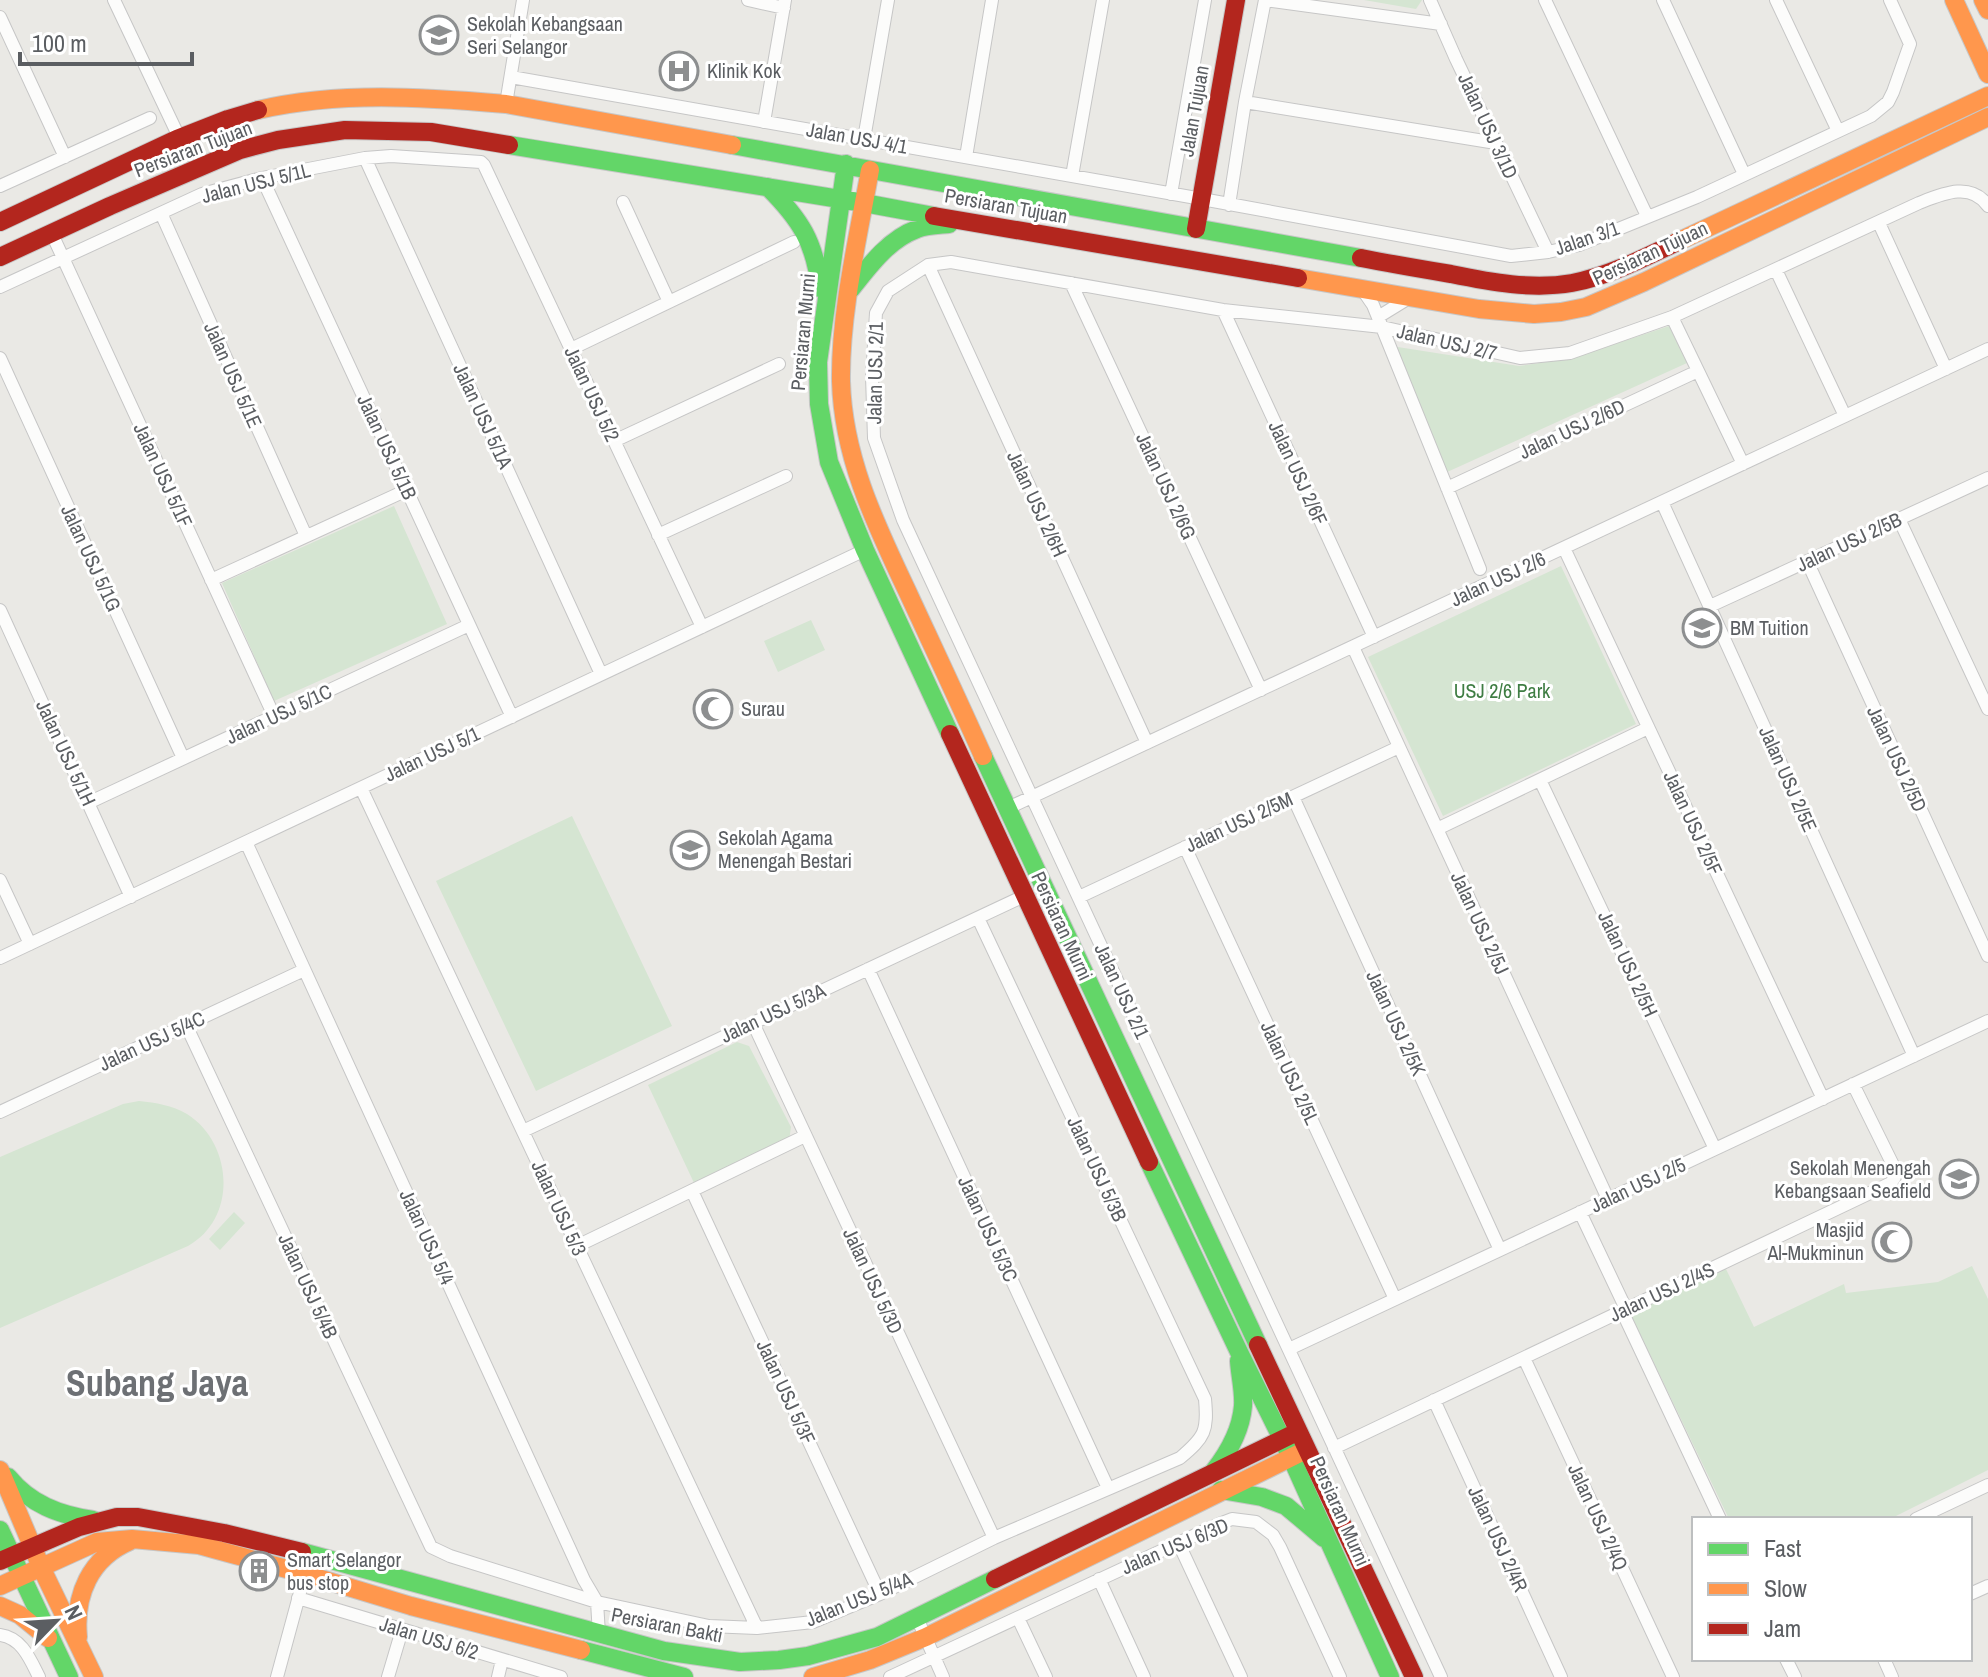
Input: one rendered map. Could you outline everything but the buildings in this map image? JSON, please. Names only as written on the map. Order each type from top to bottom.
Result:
[{"type":"main road","name":"Jalan Tujuan","points":[[1196,229],[1236,0]]},
{"type":"main road","points":[[1954,0],[1988,74]]},
{"type":"main road","points":[[1983,0],[1988,10]]},
{"type":"main road","name":"Persiaran Tujuan","points":[[0,222],[179,137],[263,109],[325,99],[445,99],[506,104],[1476,279],[1525,285],[1573,283],[1635,262],[1988,96]]},
{"type":"main road","name":"Persiaran Tujuan","points":[[0,257],[240,150],[278,140],[345,130],[431,132],[1479,309],[1534,314],[1586,307],[1644,282],[1988,117]]},
{"type":"main road","name":"Persiaran Murni","points":[[846,164],[818,362],[819,404],[829,462],[865,550],[1024,896],[1239,1352],[1291,1436]]},
{"type":"main road","name":"Persiaran Murni","points":[[870,170],[842,334],[841,383],[845,426],[855,469],[871,514],[1008,808],[1291,1436],[1414,1677]]},
{"type":"main road","points":[[768,187],[792,211],[809,236],[819,265],[822,327]]},
{"type":"main road","points":[[849,292],[870,264],[893,242],[919,228],[963,222]]},
{"type":"main road","points":[[1214,1471],[1222,1462],[1242,1411],[1239,1352]]},
{"type":"main road","name":"Persiaran Bakti","points":[[6,1559],[63,1532],[117,1517],[138,1517],[224,1533],[333,1560],[664,1651],[697,1657],[763,1661],[799,1657],[877,1637],[1291,1436]]},
{"type":"main road","points":[[813,1677],[871,1661],[925,1637],[1299,1453]]},
{"type":"main road","name":"Persiaran Murni","points":[[1299,1453],[1329,1542],[1390,1677]]},
{"type":"main road","points":[[0,1467],[18,1490],[31,1500],[60,1514],[100,1521]]},
{"type":"main road","points":[[0,1467],[32,1547],[94,1677]]},
{"type":"main road","points":[[1221,1490],[1262,1497],[1286,1506],[1329,1542]]},
{"type":"main road","points":[[0,1530],[6,1559],[21,1576],[69,1677]]},
{"type":"main road","points":[[80,1647],[77,1618],[94,1568],[103,1556],[132,1539]]},
{"type":"main road","points":[[0,1586],[97,1542],[132,1539],[199,1545],[411,1606],[684,1677]]},
{"type":"main road","points":[[0,1606],[20,1615],[53,1642]]},
{"type":"street","points":[[114,0],[179,137]]},
{"type":"street","points":[[506,104],[523,0]]},
{"type":"street","points":[[748,0],[784,4],[764,122]]},
{"type":"street","points":[[864,139],[888,0]]},
{"type":"street","points":[[966,157],[992,0]]},
{"type":"street","points":[[1072,176],[1103,0]]},
{"type":"street","points":[[1171,194],[1205,0]]},
{"type":"street","points":[[1229,205],[1265,0],[1441,24]]},
{"type":"street","name":"Jalan USJ 3/1D","points":[[1430,0],[1548,252]]},
{"type":"street","points":[[1545,0],[1647,216]]},
{"type":"street","points":[[1663,0],[1744,174]]},
{"type":"street","points":[[1776,0],[1838,131]]},
{"type":"street","name":"Jalan 3/1","points":[[1202,199],[1511,256],[1579,245],[1697,197],[1871,116],[1888,102],[1910,44],[1890,0]]},
{"type":"street","points":[[0,17],[65,157]]},
{"type":"street","name":"Jalan USJ 4/1","points":[[511,77],[1202,199]]},
{"type":"street","points":[[1245,102],[1496,143]]},
{"type":"street","points":[[0,186],[150,118]]},
{"type":"street","name":"Jalan USJ 5/1L","points":[[0,287],[202,194],[262,178],[391,156],[481,162]]},
{"type":"street","name":"Jalan USJ 5/1A","points":[[365,158],[601,674]]},
{"type":"street","name":"Jalan USJ 5/2","points":[[481,162],[702,627]]},
{"type":"street","name":"Jalan USJ 5/1B","points":[[262,178],[512,717]]},
{"type":"street","name":"Jalan USJ 2/7","points":[[928,265],[951,262],[1223,310],[1380,322],[1520,358],[1570,353],[1672,317],[1948,192],[1968,191],[1986,203]]},
{"type":"street","points":[[623,202],[669,302]]},
{"type":"street","name":"Jalan USJ 5/1E","points":[[161,213],[306,536]]},
{"type":"street","points":[[1879,223],[1946,369]]},
{"type":"street","name":"Jalan USJ 5/1F","points":[[52,234],[274,716]]},
{"type":"street","points":[[571,349],[794,242]]},
{"type":"street","name":"Jalan USJ 2/1","points":[[928,265],[888,291],[876,313],[872,376],[874,438],[903,520],[1441,1677]]},
{"type":"street","name":"Jalan USJ 2/6H","points":[[928,265],[1147,743]]},
{"type":"street","points":[[1776,270],[1845,416]]},
{"type":"street","name":"Jalan USJ 2/6G","points":[[1071,283],[1261,690]]},
{"type":"street","points":[[1362,289],[1373,305],[1480,569]]},
{"type":"street","points":[[1380,322],[1410,297]]},
{"type":"street","name":"Jalan USJ 2/6F","points":[[1223,310],[1374,637]]},
{"type":"street","points":[[1672,317],[1743,464]]},
{"type":"street","name":"Jalan USJ 2/6","points":[[1008,808],[1988,349]]},
{"type":"street","name":"Jalan USJ 5/1G","points":[[0,358],[183,758]]},
{"type":"street","points":[[614,441],[779,364]]},
{"type":"street","name":"Jalan USJ 2/6D","points":[[1447,488],[1698,371]]},
{"type":"street","points":[[658,535],[786,476]]},
{"type":"street","name":"Jalan USJ 2/5B","points":[[1710,606],[1988,478]]},
{"type":"street","points":[[211,580],[407,490]]},
{"type":"street","name":"Jalan USJ 2/5E","points":[[1662,502],[1914,1056]]},
{"type":"street","points":[[1899,519],[1988,709]]},
{"type":"street","name":"Jalan USJ 2/5F","points":[[1564,548],[1823,1099]]},
{"type":"street","name":"Jalan USJ 5/1","points":[[0,958],[865,550]]},
{"type":"street","name":"Jalan USJ 2/5D","points":[[1807,561],[1988,956]]},
{"type":"street","name":"Jalan USJ 5/1H","points":[[0,610],[131,897]]},
{"type":"street","name":"Jalan USJ 5/1C","points":[[88,803],[469,625]]},
{"type":"street","name":"Jalan USJ 2/5J","points":[[1353,647],[1608,1199]]},
{"type":"street","points":[[1437,829],[1648,728]]},
{"type":"street","name":"Jalan USJ 2/5M","points":[[1079,897],[1399,747]]},
{"type":"street","name":"Jalan USJ 2/5H","points":[[1540,780],[1715,1149]]},
{"type":"street","name":"Jalan USJ 5/3","points":[[361,788],[757,1628]]},
{"type":"street","name":"Jalan USJ 2/5K","points":[[1293,797],[1500,1250]]},
{"type":"street","name":"Jalan USJ 5/4","points":[[246,842],[584,1580],[597,1602],[599,1634]]},
{"type":"street","name":"Jalan USJ 2/5L","points":[[1185,847],[1395,1299]]},
{"type":"street","points":[[0,880],[30,944]]},
{"type":"street","name":"Jalan USJ 5/3A","points":[[523,1131],[1024,896]]},
{"type":"street","name":"Jalan USJ 5/3B","points":[[978,918],[1205,1399],[1207,1422]]},
{"type":"street","name":"Jalan USJ 5/3C","points":[[868,969],[1108,1488]]},
{"type":"street","name":"Jalan USJ 5/4C","points":[[0,1112],[304,970]]},
{"type":"street","name":"Jalan USJ 2/5","points":[[1289,1349],[1988,1021]]},
{"type":"street","name":"Jalan USJ 5/3D","points":[[753,1023],[994,1538]]},
{"type":"street","name":"Jalan USJ 5/4B","points":[[186,1025],[431,1547]]},
{"type":"street","name":"Jalan USJ 2/4S","points":[[1334,1448],[1891,1183],[1895,1169],[1853,1084]]},
{"type":"street","points":[[577,1246],[805,1136]]},
{"type":"street","name":"Jalan USJ 5/3F","points":[[692,1191],[880,1594]]},
{"type":"street","points":[[1580,1212],[1719,1517]]},
{"type":"street","name":"Jalan USJ 2/4Q","points":[[1524,1358],[1673,1677]]},
{"type":"street","name":"Jalan USJ 2/4R","points":[[1434,1400],[1561,1677]]},
{"type":"street","name":"Jalan USJ 5/4A","points":[[431,1547],[450,1556],[597,1602],[709,1626],[757,1628],[813,1622],[880,1594],[994,1538],[1180,1458],[1198,1443],[1207,1422]]},
{"type":"street","points":[[1920,1517],[1988,1485]]},
{"type":"street","name":"Jalan USJ 6/3D","points":[[934,1657],[1232,1519],[1256,1522],[1273,1535],[1340,1677]]},
{"type":"street","points":[[1178,1542],[1241,1677]]},
{"type":"street","points":[[277,1677],[305,1574]]},
{"type":"street","points":[[1099,1579],[1144,1677]]},
{"type":"street","name":"Jalan USJ 6/2","points":[[298,1598],[561,1677]]},
{"type":"street","points":[[917,1618],[943,1677]]},
{"type":"street","points":[[1018,1618],[1046,1677]]},
{"type":"street","points":[[388,1677],[402,1630]]},
{"type":"street","points":[[0,1635],[10,1637],[27,1651],[39,1677]]},
{"type":"street","points":[[890,1677],[934,1657]]},
{"type":"street","points":[[498,1677],[502,1660]]},
{"type":"green space","points":[[1364,0],[1422,0],[1416,9]]},
{"type":"green space","points":[[1669,326],[1687,363],[1445,473],[1385,345],[1519,366],[1573,358]]},
{"type":"green space","points":[[394,506],[447,624],[274,701],[222,583]]},
{"type":"green space","name":"USJ 2/6 Park","points":[[1561,566],[1636,724],[1443,816],[1368,657]]},
{"type":"green space","points":[[811,620],[825,650],[778,672],[764,641]]},
{"type":"green space","points":[[572,816],[672,1026],[536,1091],[436,881]]},
{"type":"green space","points":[[737,1042],[749,1046],[791,1127],[789,1141],[695,1185],[648,1085]]},
{"type":"green space","points":[[139,1101],[170,1106],[187,1114],[214,1143],[224,1180],[222,1200],[215,1218],[204,1233],[188,1246],[0,1328],[0,1157],[123,1104]]},
{"type":"green space","points":[[234,1212],[245,1223],[220,1250],[209,1239]]},
{"type":"green space","points":[[1972,1266],[1988,1299],[1988,1470],[1894,1517],[1728,1517],[1630,1313],[1725,1267],[1754,1327],[1844,1284],[1846,1293],[1938,1282]]},
{"type":"traffic: fast","points":[[509,145],[934,216]]},
{"type":"traffic: fast","points":[[732,145],[1361,258]]},
{"type":"traffic: fast","points":[[846,164],[818,362],[819,404],[829,462],[865,550],[950,734]]},
{"type":"traffic: fast","points":[[768,187],[804,232],[814,257],[820,288]]},
{"type":"traffic: fast","points":[[851,289],[897,239],[921,228],[949,224]]},
{"type":"traffic: fast","points":[[983,756],[1258,1345]]},
{"type":"traffic: fast","points":[[1149,1162],[1291,1457],[1390,1677]]},
{"type":"traffic: fast","points":[[1214,1471],[1240,1424],[1243,1395],[1239,1361]]},
{"type":"traffic: fast","points":[[8,1477],[46,1507],[93,1520]]},
{"type":"traffic: fast","points":[[1221,1490],[1262,1497],[1286,1506],[1324,1538]]},
{"type":"traffic: fast","points":[[0,1530],[69,1677]]},
{"type":"traffic: fast","points":[[302,1552],[664,1651],[740,1662],[808,1656],[877,1637],[995,1579]]},
{"type":"traffic: fast","points":[[581,1650],[684,1677]]},
{"type":"traffic: slow","points":[[1954,0],[1988,74]]},
{"type":"traffic: slow","points":[[1983,0],[1988,10]]},
{"type":"traffic: slow","points":[[1675,243],[1988,96]]},
{"type":"traffic: slow","points":[[258,110],[350,98],[475,101],[732,145]]},
{"type":"traffic: slow","points":[[1298,278],[1479,309],[1534,314],[1586,307],[1988,117]]},
{"type":"traffic: slow","points":[[870,170],[843,329],[841,381],[848,438],[874,518],[983,756]]},
{"type":"traffic: slow","points":[[813,1677],[870,1660],[926,1637],[1302,1452]]},
{"type":"traffic: slow","points":[[0,1470],[41,1567],[94,1677]]},
{"type":"traffic: slow","points":[[0,1586],[97,1542],[132,1539],[199,1545],[411,1606],[581,1650]]},
{"type":"traffic: slow","points":[[78,1637],[79,1607],[88,1580],[104,1557],[130,1541]]},
{"type":"traffic: slow","points":[[0,1606],[20,1615],[48,1638]]},
{"type":"traffic: jam","points":[[1196,229],[1236,0]]},
{"type":"traffic: jam","points":[[0,222],[177,139],[258,110]]},
{"type":"traffic: jam","points":[[0,257],[240,150],[278,140],[345,130],[431,132],[509,145]]},
{"type":"traffic: jam","points":[[934,216],[1298,278]]},
{"type":"traffic: jam","points":[[1361,258],[1496,282],[1557,285],[1612,271],[1675,243]]},
{"type":"traffic: jam","points":[[950,734],[1149,1162]]},
{"type":"traffic: jam","points":[[1258,1345],[1414,1677]]},
{"type":"traffic: jam","points":[[995,1579],[1293,1434]]},
{"type":"traffic: jam","points":[[0,1561],[79,1527],[117,1517],[138,1517],[224,1533],[302,1552]]},
{"type":"place","name":"Sekolah Kebangsaan Seri Selangor","points":[[439,35]]},
{"type":"place","name":"Klinik Kok","points":[[679,71]]},
{"type":"place","name":"BM Tuition","points":[[1702,628]]},
{"type":"place","name":"Surau","points":[[713,709]]},
{"type":"place","name":"Sekolah Agama Menengah Bestari","points":[[690,850]]},
{"type":"place","name":"Sekolah Menengah Kebangsaan Seafield","points":[[1959,1179]]},
{"type":"place","name":"Masjid Al-Mukminun","points":[[1892,1242]]},
{"type":"place","name":"Smart Selangor bus stop","points":[[259,1571]]},
{"type":"district","name":"Subang Jaya","points":[[157,1383]]}]
